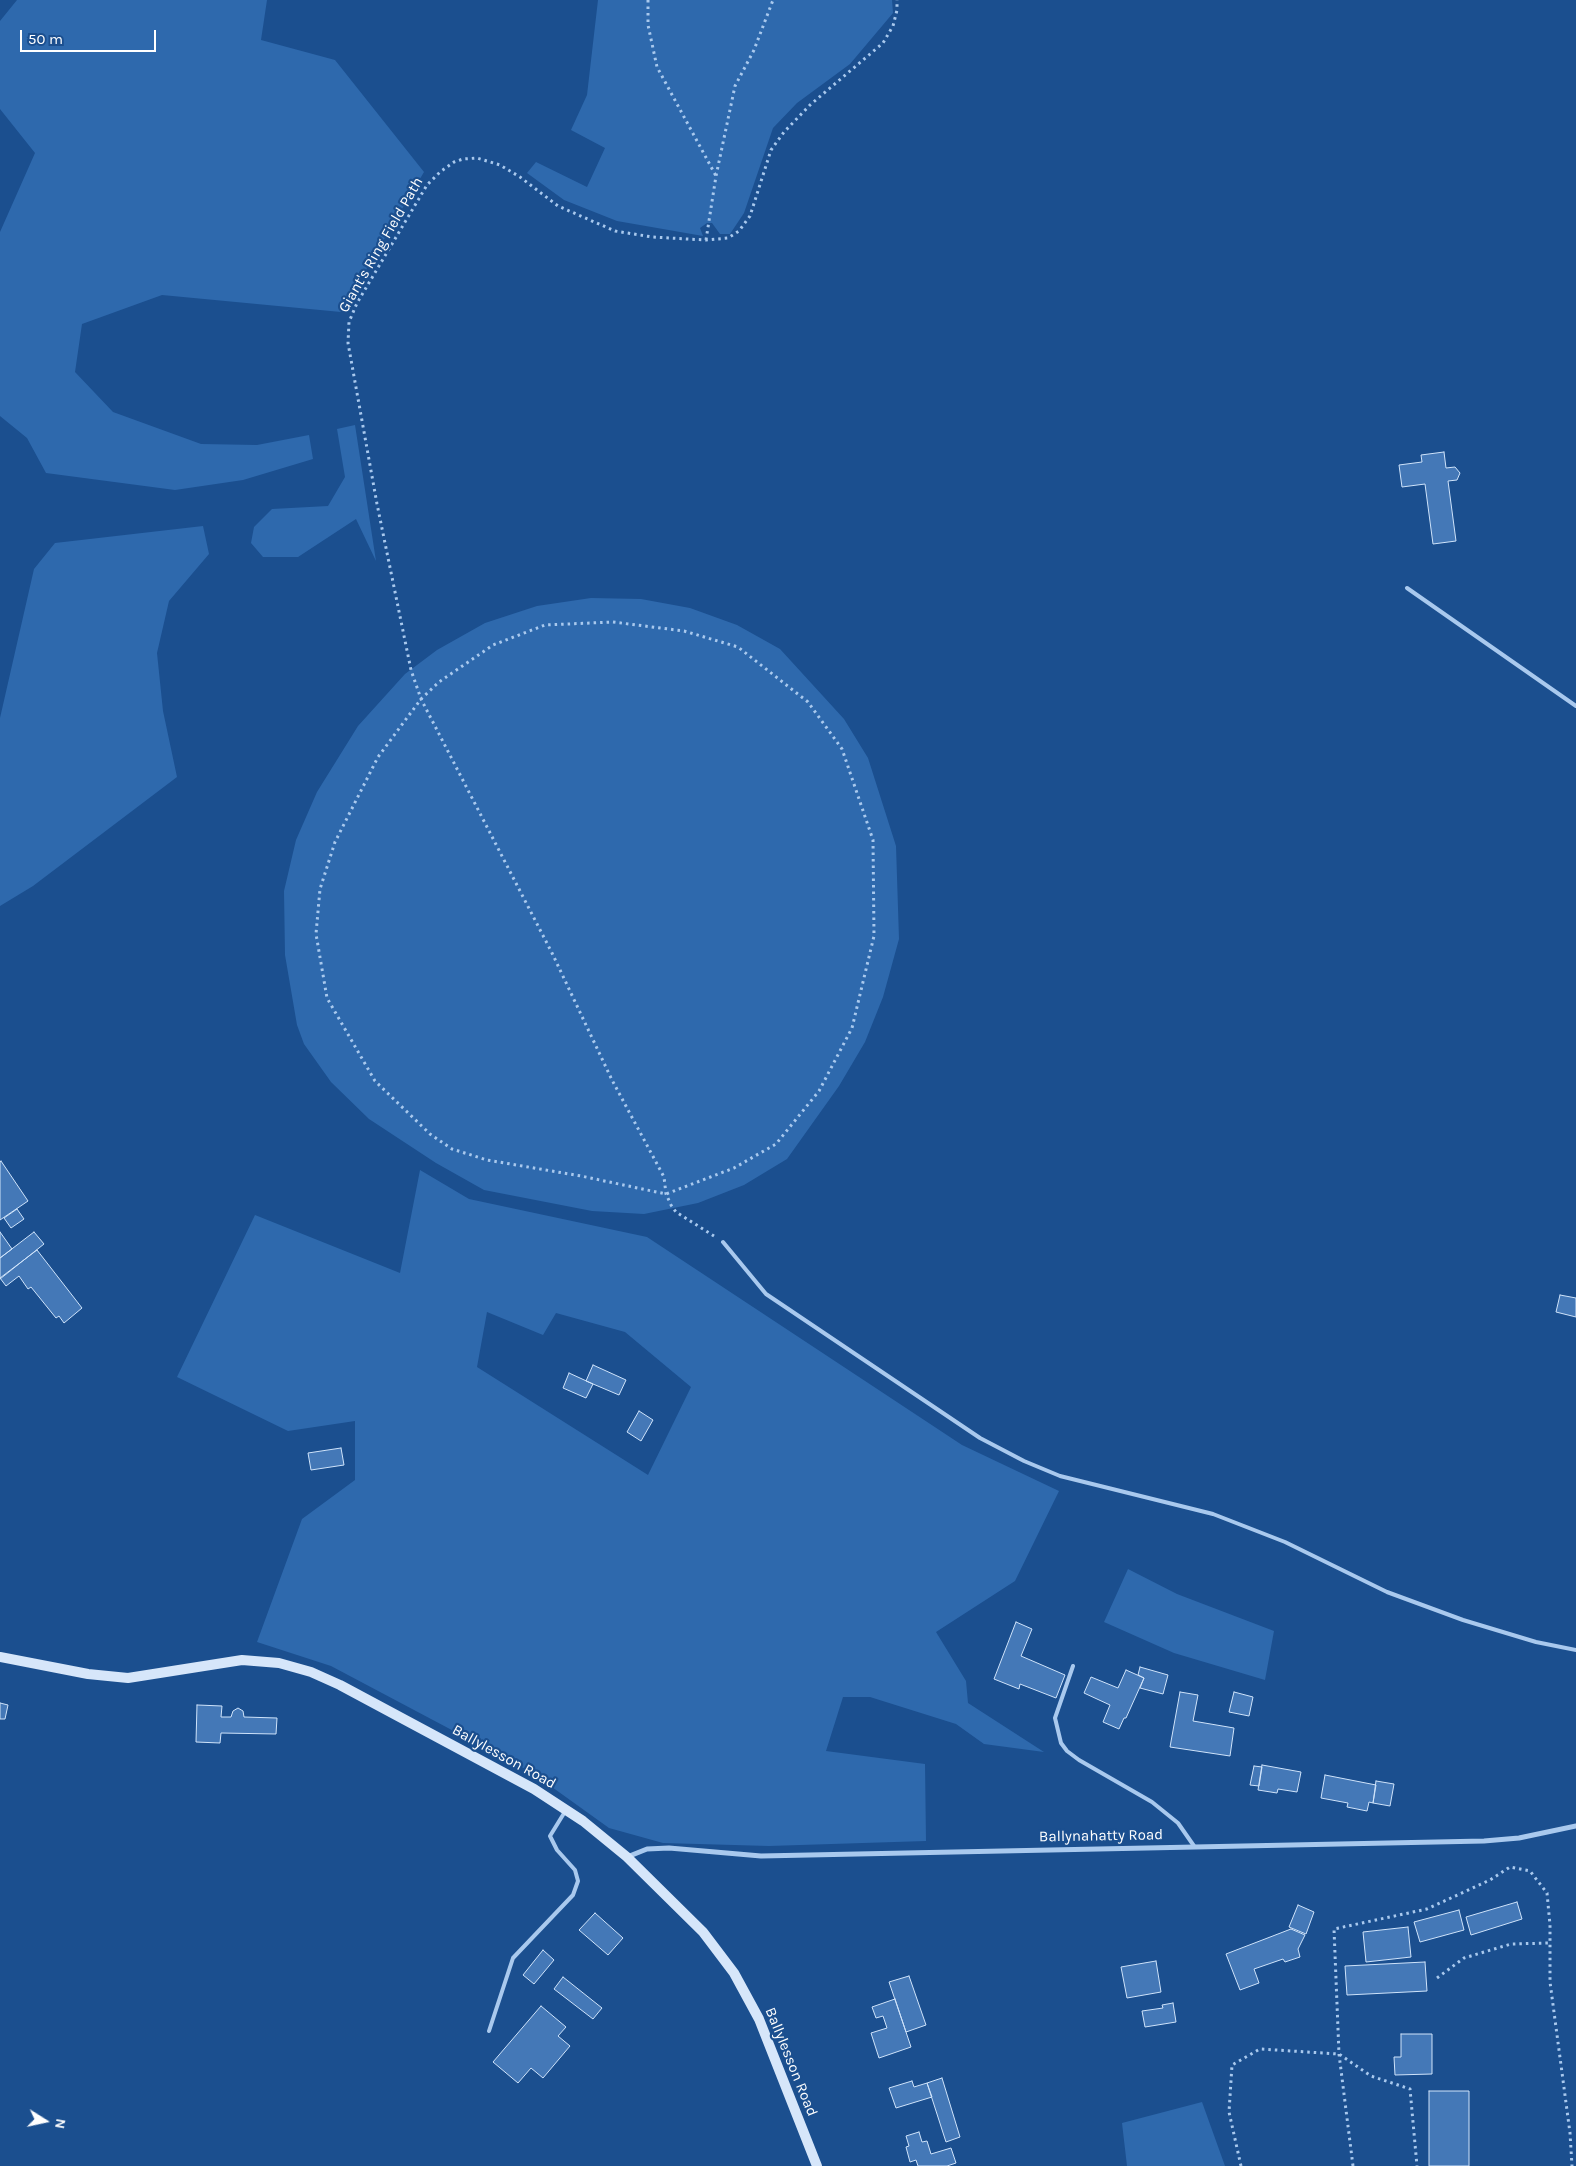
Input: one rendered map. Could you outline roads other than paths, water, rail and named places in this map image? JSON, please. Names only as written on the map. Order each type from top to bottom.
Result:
[{"type":"main road","name":"Ballylesson Road","points":[[0,1657],[88,1674],[128,1678],[242,1660],[279,1663],[311,1672],[340,1685],[534,1789],[583,1821],[627,1857],[703,1932],[734,1973],[758,2019],[817,2166]]},
{"type":"street","name":"Ballynahatty Road","points":[[627,1857],[647,1849],[670,1848],[761,1856],[1484,1841],[1519,1838],[1576,1826]]},
{"type":"lane","points":[[1407,588],[1576,706]]},
{"type":"lane","points":[[723,1242],[766,1294],[980,1438],[1024,1461],[1060,1476],[1213,1514],[1285,1542],[1387,1592],[1463,1620],[1536,1642],[1576,1650]]},
{"type":"lane","points":[[1073,1666],[1054,1718],[1061,1742],[1067,1751],[1079,1760],[1152,1802],[1178,1823],[1194,1846]]},
{"type":"lane","points":[[489,2031],[513,1958],[573,1896],[578,1881],[575,1870],[557,1850],[550,1836],[566,1810]]}]
